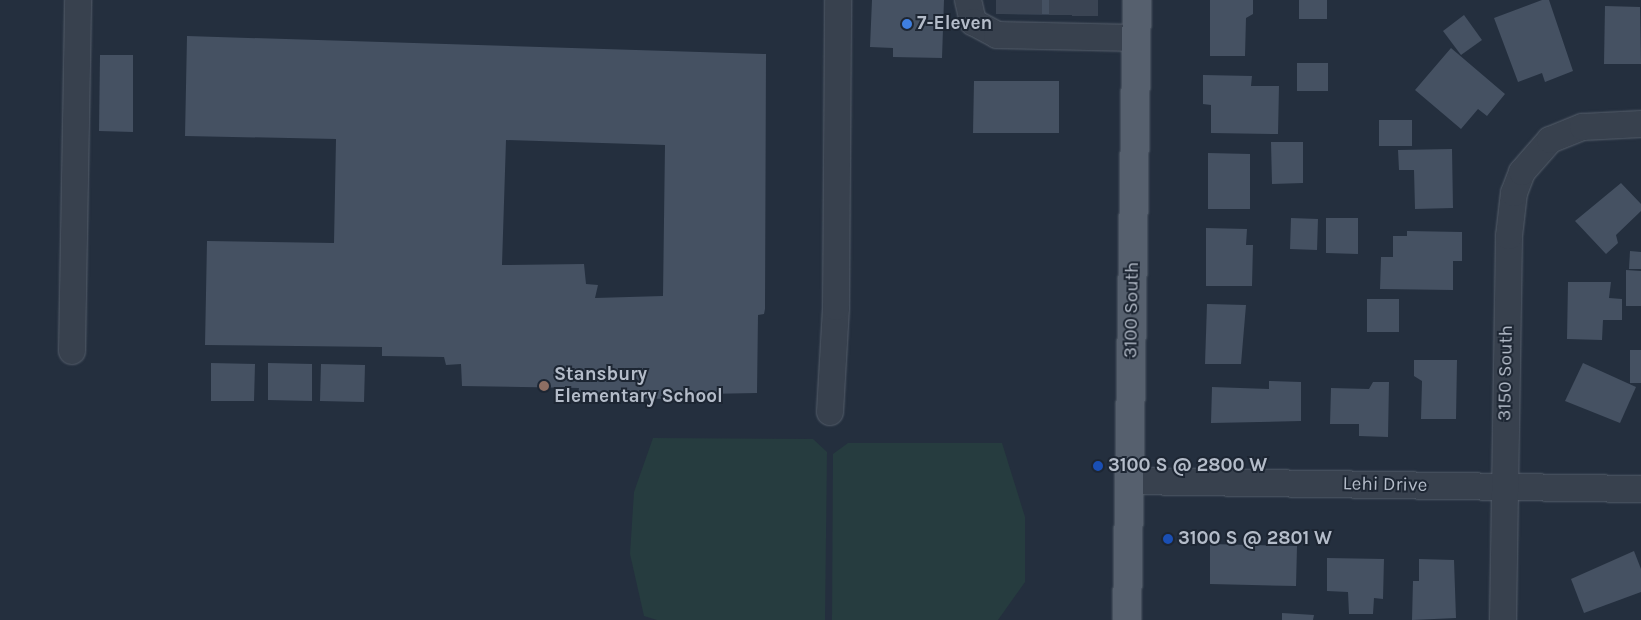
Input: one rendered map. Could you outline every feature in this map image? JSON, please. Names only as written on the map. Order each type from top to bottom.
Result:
[{"type":"main road","name":"3100 South","points":[[1127,620],[1137,0]]},
{"type":"street","points":[[72,351],[78,0]]},
{"type":"street","points":[[830,412],[837,297],[838,0]]},
{"type":"street","points":[[968,0],[974,22],[997,35],[1018,25],[1073,26],[1136,38]]},
{"type":"street","name":"3150 South","points":[[1503,620],[1510,214],[1522,172],[1550,140],[1583,127],[1641,124]]},
{"type":"street","name":"Lehi Drive","points":[[1130,481],[1641,489]]},
{"type":"green space","points":[[653,438],[813,439],[827,452],[825,620],[657,620],[644,616],[630,554],[634,492]]},
{"type":"green space","points":[[848,443],[1002,443],[1025,517],[1025,582],[998,620],[832,620],[833,454]]},
{"type":"building","name":"7-Eleven","points":[[872,0],[944,0],[942,58],[893,57],[893,48],[870,47]]},
{"type":"building","points":[[1003,0],[1092,0],[1092,15],[1002,14]]},
{"type":"building","points":[[1210,0],[1253,0],[1253,14],[1246,18],[1245,56],[1210,56]]},
{"type":"building","points":[[1299,0],[1327,0],[1327,19],[1299,19]]},
{"type":"building","points":[[1542,0],[1549,0],[1573,71],[1545,82],[1542,73],[1518,82],[1494,18]]},
{"type":"building","points":[[1605,6],[1640,7],[1641,64],[1604,64]]},
{"type":"building","points":[[1464,15],[1482,40],[1461,55],[1443,31]]},
{"type":"building","points":[[187,36],[766,54],[765,309],[764,314],[758,315],[757,393],[706,394],[705,400],[592,397],[578,394],[579,388],[462,386],[461,364],[446,365],[444,357],[382,356],[382,347],[205,345],[207,241],[334,243],[336,139],[185,136]],"holes":[[[506,140],[665,145],[663,296],[595,298],[598,285],[586,284],[584,264],[502,265]]]},
{"type":"building","points":[[1451,48],[1505,94],[1487,116],[1478,109],[1461,129],[1415,90]]},
{"type":"building","points":[[100,55],[133,55],[133,132],[99,131]]},
{"type":"building","points":[[1297,63],[1328,63],[1328,91],[1297,91]]},
{"type":"building","points":[[1203,75],[1252,76],[1251,86],[1279,86],[1278,134],[1211,133],[1211,105],[1203,104]]},
{"type":"building","points":[[974,81],[1059,81],[1059,133],[973,133]]},
{"type":"building","points":[[1379,120],[1412,120],[1412,146],[1379,146]]},
{"type":"building","points":[[1271,142],[1303,142],[1303,183],[1272,184]]},
{"type":"building","points":[[1452,149],[1453,208],[1415,209],[1414,170],[1399,170],[1398,150]]},
{"type":"building","points":[[1208,153],[1250,154],[1250,209],[1208,209]]},
{"type":"building","points":[[1621,183],[1641,204],[1641,211],[1616,235],[1618,243],[1606,254],[1575,221]]},
{"type":"building","points":[[1291,218],[1318,219],[1317,250],[1290,249]]},
{"type":"building","points":[[1326,218],[1358,218],[1358,254],[1326,253]]},
{"type":"building","points":[[1206,228],[1247,229],[1246,245],[1253,245],[1252,286],[1206,286]]},
{"type":"building","points":[[1407,231],[1462,232],[1462,261],[1453,261],[1453,290],[1380,289],[1381,257],[1393,257],[1393,236],[1407,236]]},
{"type":"building","points":[[1630,251],[1641,252],[1641,269],[1629,269]]},
{"type":"building","points":[[1626,270],[1641,271],[1641,306],[1626,306]]},
{"type":"building","points":[[1568,282],[1611,282],[1609,298],[1622,299],[1622,320],[1603,320],[1602,340],[1567,339]]},
{"type":"building","points":[[1367,299],[1399,299],[1399,332],[1367,332]]},
{"type":"building","points":[[1207,304],[1246,305],[1241,364],[1205,364]]},
{"type":"building","points":[[1630,350],[1641,350],[1641,383],[1630,383]]},
{"type":"building","points":[[1414,360],[1457,360],[1456,419],[1421,419],[1422,381],[1414,376]]},
{"type":"building","points":[[211,363],[255,364],[254,401],[211,401]]},
{"type":"building","points":[[268,363],[312,364],[312,401],[268,400]]},
{"type":"building","points":[[1583,363],[1636,387],[1620,423],[1565,401]]},
{"type":"building","points":[[321,364],[365,365],[364,402],[320,401]]},
{"type":"building","points":[[1269,381],[1301,382],[1301,421],[1211,423],[1212,387],[1269,389]]},
{"type":"building","points":[[1373,382],[1389,382],[1388,437],[1359,436],[1359,424],[1330,424],[1331,388],[1369,389]]},
{"type":"building","points":[[1210,544],[1297,546],[1296,586],[1210,584]]},
{"type":"building","points":[[1634,551],[1641,569],[1641,592],[1584,613],[1571,579]]},
{"type":"building","points":[[1327,558],[1384,559],[1383,599],[1374,598],[1373,614],[1349,614],[1348,592],[1327,591]]},
{"type":"building","points":[[1419,559],[1454,560],[1456,618],[1412,620],[1413,581],[1419,581]]},
{"type":"building","points":[[1282,613],[1314,615],[1313,620],[1282,620]]},
{"type":"tunnel","points":[[1009,0],[1009,14]]},
{"type":"tunnel","points":[[1029,0],[1029,14]]},
{"type":"tunnel","points":[[1062,0],[1062,15]]},
{"type":"tunnel","points":[[1085,0],[1085,16]]},
{"type":"place","name":"7-Eleven","points":[[907,24]]},
{"type":"place","name":"Stansbury Elementary School","points":[[544,386]]},
{"type":"place","name":"3100 S @ 2800 W","points":[[1098,466]]},
{"type":"place","name":"3100 S @ 2801 W","points":[[1168,539]]}]
